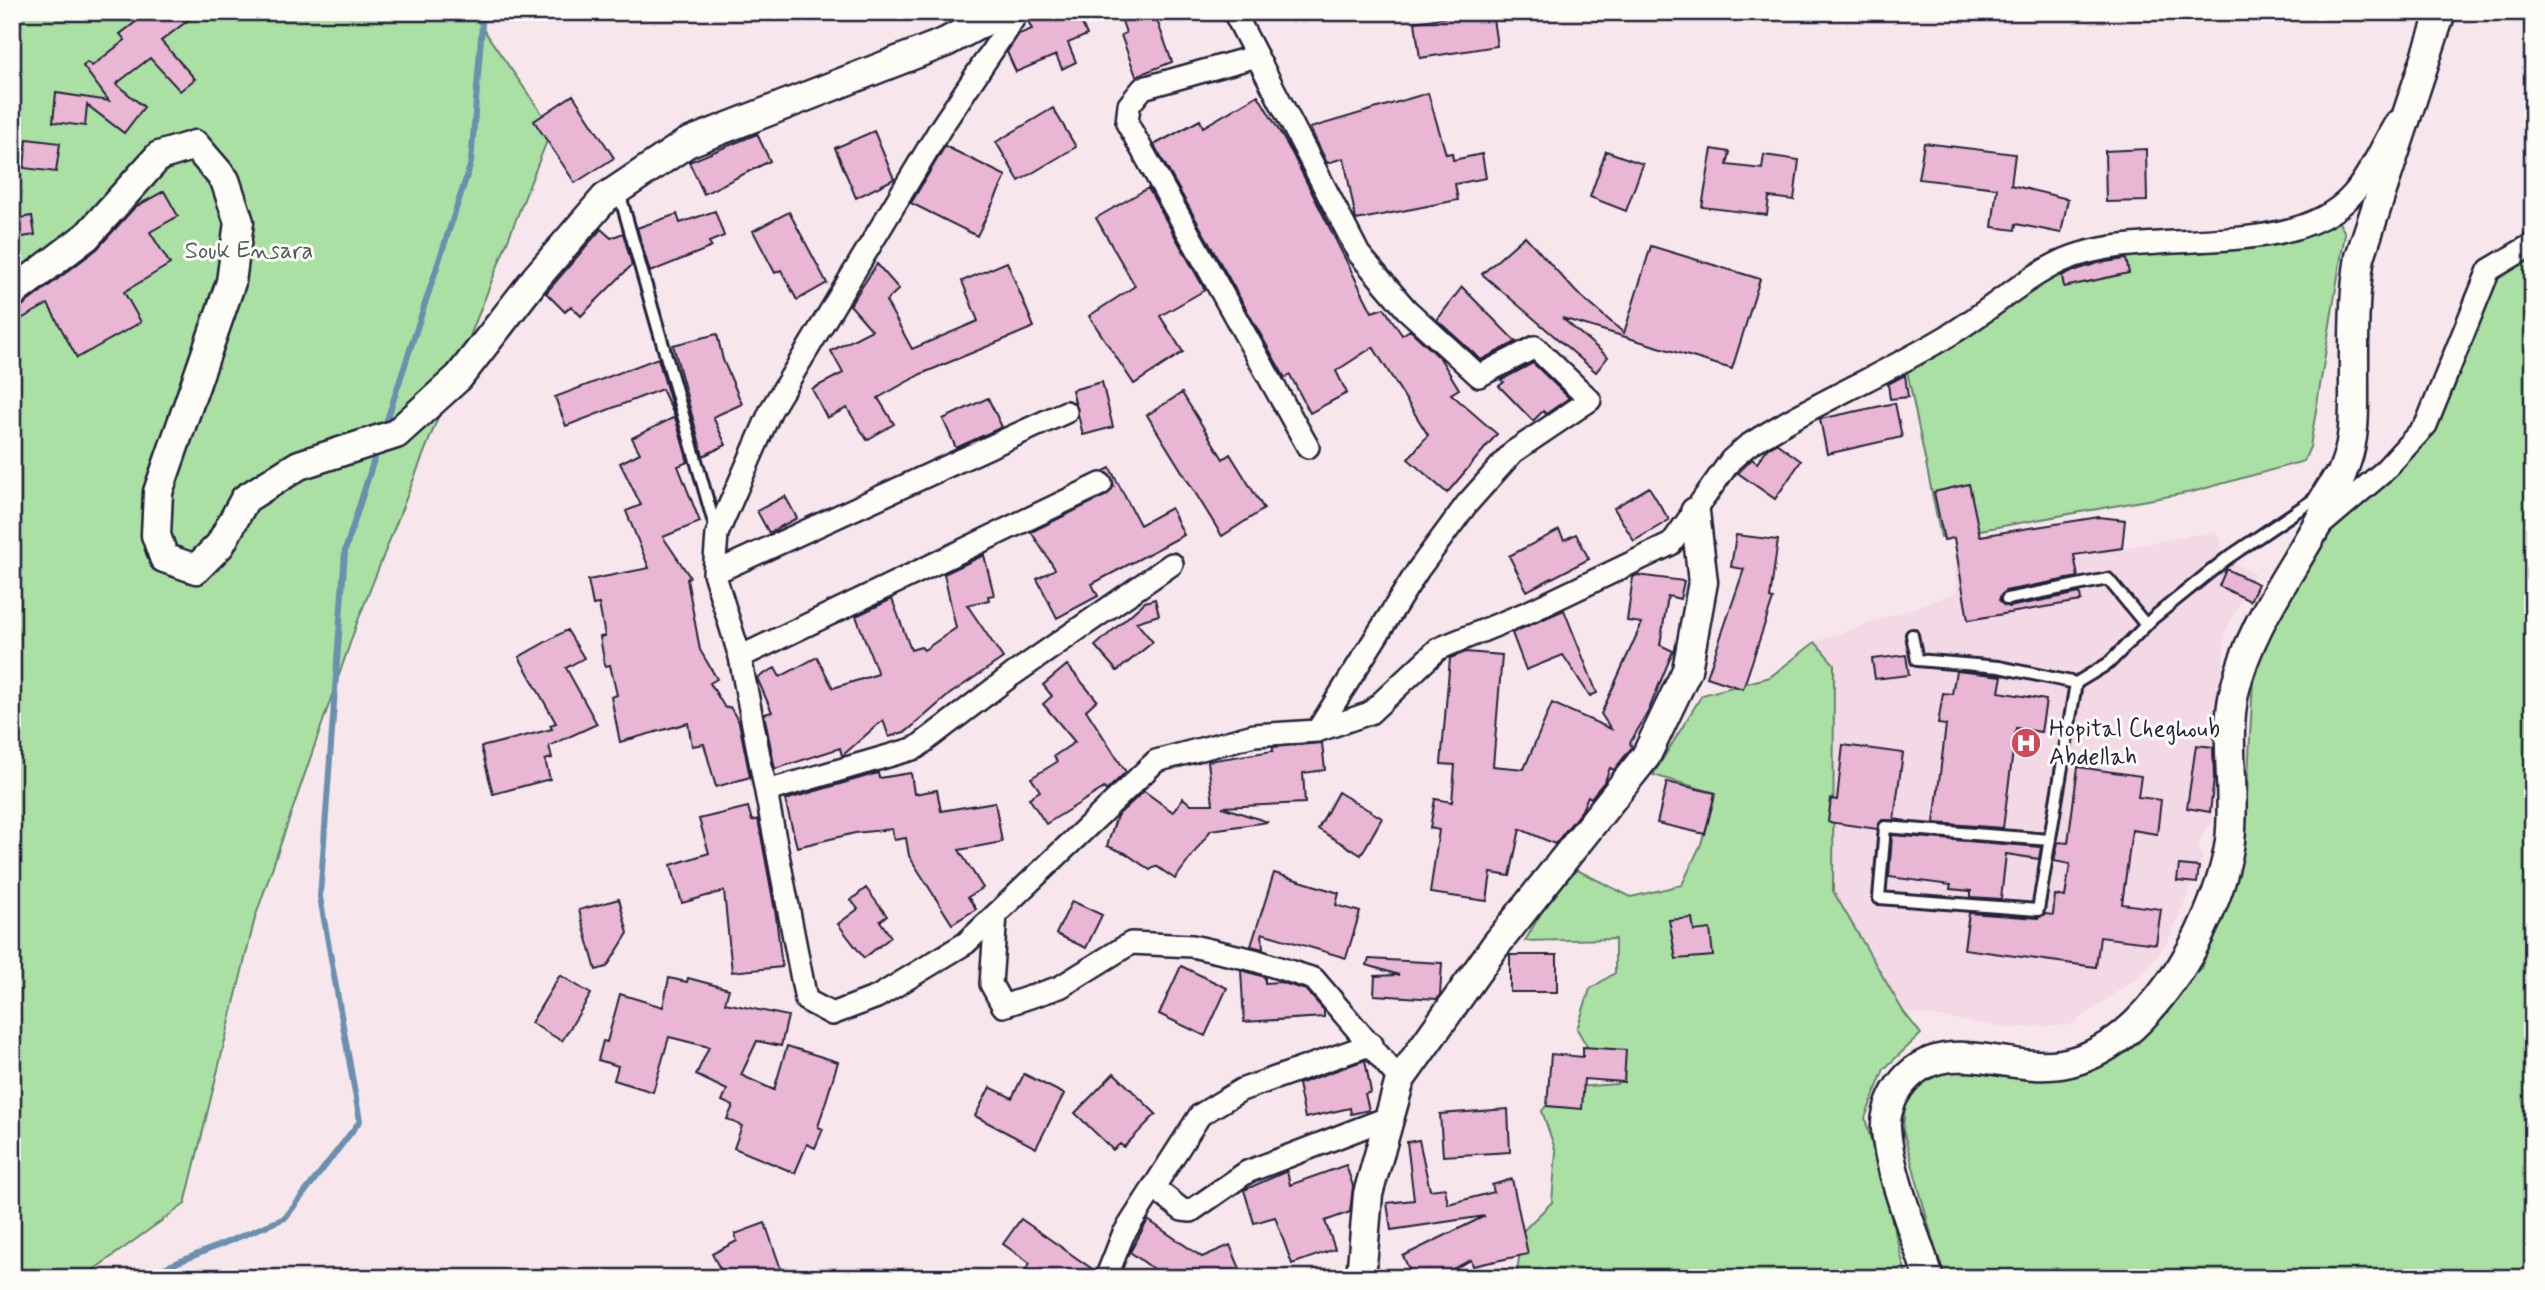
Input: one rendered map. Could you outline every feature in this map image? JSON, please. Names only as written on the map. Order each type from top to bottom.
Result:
[{"type":"street","points":[[12,293],[87,236],[159,156],[195,145],[225,180],[239,222],[231,282],[158,492],[156,535],[164,558],[196,569],[220,545],[245,499],[299,466],[396,433],[459,377],[536,278],[605,198],[618,189],[687,143],[946,42],[1002,12]]},
{"type":"street","points":[[1018,12],[940,129],[771,410],[717,534],[714,573],[740,657],[806,1000],[832,1014],[877,997],[966,943],[1156,761],[1254,736],[1317,730],[1370,713],[1438,649],[1531,611],[1671,544],[1731,460],[1747,446],[1951,334],[2063,260],[2125,247],[2269,234],[2308,225],[2337,209],[2354,194],[2416,86]]},
{"type":"street","points":[[1234,12],[1359,254],[1406,309],[1479,376],[1535,347],[1590,400],[1513,452],[1466,505],[1418,570],[1317,730]]},
{"type":"street","points":[[1929,1278],[1893,1162],[1886,1127],[1892,1097],[1905,1078],[1935,1057],[1966,1055],[2025,1067],[2063,1064],[2104,1050],[2148,1014],[2184,966],[2212,905],[2230,841],[2234,694],[2254,632],[2314,531],[2347,460],[2351,437],[2355,288],[2360,257],[2441,12]]},
{"type":"street","points":[[1257,56],[1143,88],[1129,104],[1127,123],[1308,447]]},
{"type":"street","points":[[2314,531],[2382,473],[2426,425],[2489,270],[2533,244]]},
{"type":"street","points":[[714,573],[1066,412]]},
{"type":"street","points":[[740,657],[1101,484]]},
{"type":"street","points":[[1355,1275],[1368,1194],[1400,1080],[1495,946],[1646,756],[1688,670],[1703,582],[1695,512]]},
{"type":"street","points":[[767,791],[916,748],[1012,675],[1172,564]]},
{"type":"street","points":[[996,914],[991,984],[1003,1006],[1060,987],[1131,943],[1192,946],[1254,960],[1314,979],[1400,1080]]},
{"type":"street","points":[[1106,1278],[1123,1236],[1200,1115],[1241,1090],[1372,1044]]},
{"type":"street","points":[[1153,1187],[1182,1210],[1191,1211],[1247,1172],[1390,1116]]},
{"type":"lane","points":[[618,189],[717,534]]},
{"type":"lane","points":[[1912,635],[1917,660],[1999,667],[2076,683],[2109,663],[2146,625],[2226,559],[2312,500],[2351,437]]},
{"type":"lane","points":[[2007,599],[2108,579],[2146,625]]},
{"type":"lane","points":[[2050,840],[1885,827],[1880,898],[2038,910],[2050,840],[2076,683]]},
{"type":"shaded area","name":"Hopital Cheghoub Abdellah","points":[[2216,531],[2226,559],[2254,573],[2225,633],[2212,823],[2204,830],[2198,848],[2203,858],[2169,939],[2146,971],[2071,1025],[2009,1028],[1903,1011],[1833,891],[1834,664],[1815,642],[1950,595],[1957,590],[1954,563],[1989,544],[1998,571]]},
{"type":"green space","name":"Souk Ensara","points":[[12,12],[471,12],[552,128],[357,623],[255,918],[185,1204],[82,1278],[12,1278]]},
{"type":"green space","points":[[2331,209],[2345,233],[2310,447],[2304,461],[2192,492],[1941,537],[1905,361],[2070,263]]},
{"type":"green space","points":[[2533,241],[2533,1278],[1943,1278],[1903,1130],[1906,1091],[1918,1071],[2063,1067],[2169,1007],[2201,968],[2228,901],[2241,842],[2247,796],[2253,679],[2272,621],[2344,486],[2390,468],[2443,407],[2473,288]]},
{"type":"green space","points":[[1815,642],[1834,664],[1833,891],[1903,1011],[1921,1034],[1884,1069],[1865,1118],[1907,1278],[1516,1278],[1523,1231],[1552,1202],[1556,1152],[1542,1111],[1560,1088],[1617,1084],[1620,1051],[1589,1050],[1577,1029],[1590,989],[1615,973],[1615,939],[1525,941],[1553,892],[1577,870],[1631,897],[1682,885],[1701,844],[1716,793],[1653,775],[1702,695],[1770,677]]},
{"type":"building","points":[[149,12],[199,12],[161,41],[195,79],[180,91],[150,58],[116,84],[144,107],[124,133],[87,105],[85,126],[53,122],[56,93],[109,101],[83,66],[87,62],[92,66],[125,40],[120,34]]},
{"type":"building","points":[[1040,12],[1077,12],[1087,35],[1068,43],[1076,62],[1062,69],[1056,55],[1016,72],[1007,52],[1019,34],[1032,29],[1028,21]]},
{"type":"building","points":[[1119,12],[1154,12],[1172,62],[1136,76],[1121,35],[1126,33]]},
{"type":"building","points":[[1492,12],[1497,46],[1420,58],[1415,22]]},
{"type":"building","points":[[1428,93],[1446,154],[1452,153],[1453,160],[1482,154],[1486,178],[1455,184],[1458,200],[1356,220],[1344,158],[1327,163],[1310,128]]},
{"type":"building","points":[[573,95],[614,158],[575,183],[534,121]]},
{"type":"building","points":[[1258,95],[1292,153],[1372,312],[1384,308],[1402,335],[1410,330],[1440,358],[1459,389],[1451,394],[1497,434],[1447,493],[1408,459],[1428,435],[1373,347],[1336,371],[1347,393],[1310,413],[1290,375],[1285,378],[1154,145],[1200,120],[1203,127]]},
{"type":"building","points":[[1053,108],[1076,147],[1019,181],[996,142]]},
{"type":"building","points":[[874,131],[894,179],[856,198],[835,148]]},
{"type":"building","points":[[757,134],[770,161],[704,194],[689,162]]},
{"type":"building","points":[[27,139],[60,143],[56,172],[24,168]]},
{"type":"building","points":[[1924,143],[2015,154],[2011,185],[2068,199],[2061,233],[2016,224],[2015,230],[1992,227],[1997,188],[1918,179]]},
{"type":"building","points":[[945,146],[1006,176],[977,236],[911,203]]},
{"type":"building","points":[[1712,149],[1730,152],[1727,165],[1762,169],[1764,155],[1799,160],[1794,200],[1769,197],[1767,215],[1702,207]]},
{"type":"building","points":[[2146,149],[2147,201],[2106,202],[2105,151]]},
{"type":"building","points":[[1606,151],[1643,164],[1626,211],[1590,197]]},
{"type":"building","points":[[1148,188],[1205,290],[1160,316],[1183,352],[1134,384],[1089,316],[1135,286],[1096,218]]},
{"type":"building","points":[[164,191],[178,216],[150,232],[170,264],[124,292],[141,322],[77,358],[48,304],[12,324],[12,309],[22,306],[97,249],[135,207]]},
{"type":"building","points":[[715,211],[724,236],[709,242],[712,247],[650,272],[637,228],[677,214],[680,223]]},
{"type":"building","points":[[789,212],[827,283],[797,300],[781,270],[775,273],[753,231]]},
{"type":"building","points":[[32,216],[35,235],[16,238],[13,219]]},
{"type":"building","points":[[601,229],[611,238],[623,233],[632,265],[581,316],[571,306],[565,312],[546,293]]},
{"type":"building","points":[[1525,236],[1576,292],[1624,333],[1651,246],[1760,279],[1732,369],[1562,318],[1608,357],[1596,372],[1482,274]]},
{"type":"building","points":[[2126,259],[2129,273],[2064,287],[2062,276],[2067,273],[2098,263]]},
{"type":"building","points":[[1007,262],[1034,327],[921,374],[878,398],[894,424],[867,440],[847,408],[827,418],[812,389],[843,373],[831,351],[872,330],[850,305],[877,264],[899,289],[886,301],[912,349],[978,321],[962,281]]},
{"type":"building","points":[[1462,287],[1516,342],[1481,360],[1437,320]]},
{"type":"building","points":[[717,334],[723,360],[742,404],[713,417],[726,445],[703,456],[673,345]]},
{"type":"building","points":[[658,358],[688,462],[678,466],[700,522],[663,537],[690,577],[687,579],[700,650],[717,679],[710,683],[725,708],[730,707],[739,722],[750,777],[716,787],[704,744],[692,746],[688,723],[620,742],[611,697],[617,695],[610,665],[605,666],[600,637],[605,636],[599,604],[593,605],[588,580],[649,568],[626,511],[641,505],[620,463],[640,453],[632,438],[675,417],[662,389],[566,426],[555,397]]},
{"type":"building","points":[[1533,363],[1569,398],[1546,414],[1543,411],[1533,421],[1499,386],[1504,382],[1501,380]]},
{"type":"building","points":[[1905,375],[1908,397],[1890,399],[1888,384]]},
{"type":"building","points":[[1102,382],[1113,427],[1083,435],[1072,390]]},
{"type":"building","points":[[1182,393],[1223,459],[1230,454],[1264,509],[1222,536],[1147,415]]},
{"type":"building","points":[[988,398],[1002,427],[956,448],[943,419]]},
{"type":"building","points":[[1895,403],[1902,437],[1827,454],[1820,419]]},
{"type":"building","points":[[1776,443],[1801,461],[1775,499],[1738,473],[1752,459],[1757,463],[1767,449]]},
{"type":"building","points":[[1110,468],[1140,525],[1171,508],[1184,535],[1092,584],[1098,596],[1057,618],[1037,579],[1055,569],[1031,532],[1107,495],[1114,486],[1112,478],[1104,471]]},
{"type":"building","points":[[1969,484],[1980,536],[2099,517],[2125,520],[2122,548],[2074,555],[2078,577],[2005,591],[1999,600],[2009,607],[2080,593],[2081,601],[1968,620],[1954,538],[1944,540],[1934,492]]},
{"type":"building","points":[[1649,487],[1669,520],[1634,541],[1614,508]]},
{"type":"building","points":[[785,496],[797,518],[769,533],[757,511]]},
{"type":"building","points":[[1559,530],[1564,540],[1576,534],[1589,559],[1527,591],[1509,556]]},
{"type":"building","points":[[1736,535],[1778,540],[1770,598],[1773,599],[1743,689],[1707,677],[1744,569],[1731,567]]},
{"type":"building","points":[[984,555],[994,595],[988,596],[989,600],[967,605],[1003,658],[950,694],[907,731],[889,737],[883,720],[842,756],[840,748],[775,769],[764,714],[772,712],[757,678],[775,668],[780,677],[817,657],[833,688],[878,674],[856,616],[892,599],[911,650],[921,647],[924,650],[956,628],[944,574]]},
{"type":"building","points":[[2226,569],[2258,584],[2250,601],[2219,586]]},
{"type":"building","points":[[1637,575],[1684,581],[1680,599],[1668,596],[1660,645],[1673,651],[1648,712],[1630,743],[1632,747],[1614,770],[1610,768],[1605,781],[1591,798],[1588,796],[1582,810],[1555,844],[1520,829],[1510,876],[1491,873],[1487,901],[1430,893],[1439,830],[1430,828],[1435,799],[1452,802],[1455,765],[1441,764],[1450,658],[1466,652],[1502,655],[1493,766],[1524,769],[1552,703],[1611,729],[1601,714],[1642,623],[1627,621],[1633,577]]},
{"type":"building","points":[[1155,599],[1159,615],[1136,622],[1153,642],[1117,671],[1095,646],[1145,602]]},
{"type":"building","points":[[1564,610],[1597,693],[1590,696],[1563,655],[1526,670],[1512,633]]},
{"type":"building","points":[[567,630],[584,658],[566,668],[597,724],[549,746],[552,758],[545,760],[550,779],[493,794],[481,747],[552,729],[550,725],[556,723],[519,657]]},
{"type":"building","points":[[1906,655],[1909,675],[1875,679],[1872,659]]},
{"type":"building","points":[[1067,665],[1097,700],[1086,710],[1126,772],[1106,791],[1104,788],[1046,824],[1029,798],[1040,791],[1031,778],[1057,762],[1054,756],[1075,742],[1043,704],[1052,696],[1043,685]]},
{"type":"building","points":[[1956,671],[2002,676],[1999,692],[2046,700],[2041,732],[2016,728],[2003,828],[1934,823],[1946,725],[1938,724],[1943,693],[1952,694]]},
{"type":"building","points":[[1322,743],[1325,770],[1303,773],[1305,803],[1222,807],[1268,822],[1211,830],[1175,879],[1156,866],[1150,870],[1125,853],[1107,846],[1117,816],[1144,791],[1173,812],[1183,798],[1190,804],[1213,804],[1208,761],[1273,751],[1273,747]]},
{"type":"building","points":[[1843,745],[1903,753],[1894,819],[1906,821],[1882,820],[1877,829],[1828,822],[1831,799],[1837,800]]},
{"type":"building","points":[[2196,745],[2213,747],[2214,779],[2210,812],[2187,808]]},
{"type":"building","points":[[2078,767],[2141,776],[2138,797],[2161,800],[2157,834],[2132,830],[2122,904],[2161,909],[2156,944],[2100,937],[2096,967],[1964,949],[1969,913],[2038,918],[2045,914],[2053,915],[2055,895],[2065,897],[2070,864],[2054,861],[2058,842],[2068,843]]},
{"type":"building","points":[[878,773],[879,778],[911,773],[914,794],[937,790],[941,811],[995,802],[1002,842],[959,850],[983,888],[968,897],[976,909],[952,924],[909,856],[906,838],[894,840],[892,829],[855,833],[797,847],[785,800]]},
{"type":"building","points":[[1667,782],[1715,793],[1705,834],[1657,823]]},
{"type":"building","points":[[1338,792],[1382,818],[1361,855],[1318,829]]},
{"type":"building","points":[[748,807],[752,821],[758,819],[776,916],[782,967],[732,972],[724,891],[682,903],[671,865],[709,853],[699,819]]},
{"type":"building","points":[[1892,835],[2041,847],[2039,859],[2006,854],[2001,899],[1971,897],[1971,891],[1950,889],[1951,885],[1889,877]]},
{"type":"building","points":[[2179,865],[2199,867],[2197,883],[2177,881]]},
{"type":"building","points":[[1274,873],[1339,893],[1336,905],[1360,912],[1346,958],[1262,933],[1263,949],[1251,946]]},
{"type":"building","points":[[866,888],[887,916],[880,921],[891,937],[864,958],[838,924],[858,909],[851,900]]},
{"type":"building","points":[[619,899],[628,933],[607,967],[596,970],[579,910]]},
{"type":"building","points":[[1072,901],[1102,915],[1086,948],[1056,934]]},
{"type":"building","points":[[1692,918],[1694,931],[1710,929],[1713,956],[1676,959],[1669,920]]},
{"type":"building","points":[[1510,955],[1557,955],[1557,992],[1510,992]]},
{"type":"building","points":[[1369,959],[1442,963],[1440,995],[1437,999],[1374,995],[1375,976],[1399,975],[1367,965]]},
{"type":"building","points":[[1181,966],[1227,988],[1205,1036],[1159,1014]]},
{"type":"building","points":[[1241,970],[1265,977],[1265,983],[1280,982],[1306,990],[1324,1010],[1324,1017],[1244,1022]]},
{"type":"building","points":[[560,975],[591,994],[562,1041],[531,1023]]},
{"type":"building","points":[[669,978],[687,982],[688,978],[729,989],[725,1003],[788,1016],[781,1046],[757,1041],[741,1075],[774,1090],[787,1046],[838,1062],[818,1127],[823,1129],[815,1148],[807,1144],[795,1173],[734,1148],[742,1126],[727,1119],[733,1106],[722,1101],[727,1090],[696,1075],[709,1047],[669,1037],[653,1092],[614,1080],[618,1066],[598,1060],[603,1041],[607,1042],[620,994],[663,1007]]},
{"type":"building","points":[[1583,1047],[1626,1050],[1624,1082],[1584,1079],[1582,1109],[1547,1106],[1551,1054],[1583,1057]]},
{"type":"building","points":[[1365,1060],[1371,1092],[1365,1094],[1369,1110],[1351,1114],[1350,1108],[1305,1118],[1298,1084]]},
{"type":"building","points":[[1114,1073],[1156,1114],[1124,1147],[1120,1144],[1113,1150],[1075,1113]]},
{"type":"building","points":[[1024,1074],[1064,1094],[1036,1148],[975,1116],[990,1087],[1012,1098]]},
{"type":"building","points":[[1508,1109],[1510,1152],[1443,1156],[1440,1114]]},
{"type":"building","points":[[1419,1140],[1430,1190],[1445,1188],[1448,1204],[1494,1192],[1492,1185],[1512,1179],[1528,1254],[1473,1266],[1471,1260],[1435,1278],[1413,1278],[1403,1256],[1485,1216],[1391,1230],[1387,1203],[1414,1200],[1407,1142]]},
{"type":"building","points":[[1346,1165],[1353,1186],[1350,1212],[1325,1221],[1335,1249],[1292,1264],[1275,1217],[1254,1223],[1244,1190],[1287,1171],[1290,1185]]},
{"type":"building","points":[[1021,1219],[1095,1271],[1093,1278],[1020,1278],[1030,1263],[1003,1244]]},
{"type":"building","points":[[1148,1220],[1202,1257],[1230,1245],[1244,1278],[1166,1278],[1130,1252]]},
{"type":"building","points":[[765,1223],[784,1278],[725,1278],[712,1254],[737,1241],[735,1234]]},
{"type":"waterway","points":[[384,429],[471,163],[483,12]]},
{"type":"waterway","points":[[151,1278],[164,1268],[285,1218],[360,1121],[320,897],[345,551],[377,450]]},
{"type":"place","name":"Hopital Cheghoub Abdellah","points":[[2026,743]]}]
